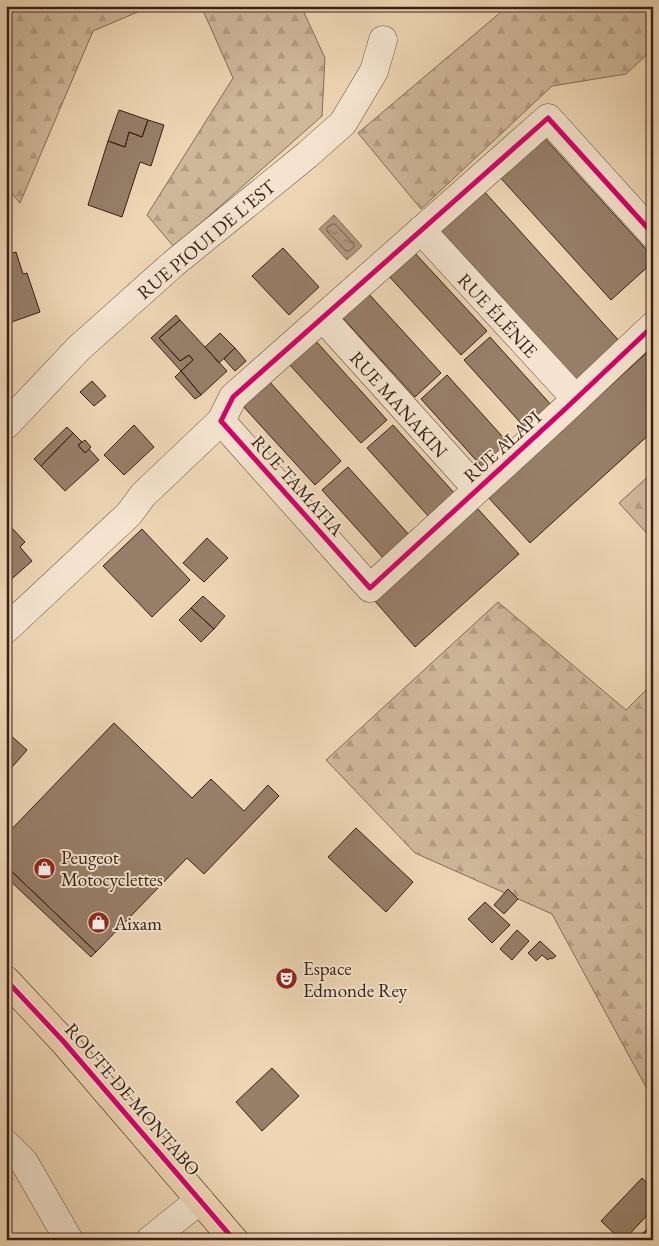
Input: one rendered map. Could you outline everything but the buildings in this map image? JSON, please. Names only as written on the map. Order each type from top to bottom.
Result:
[{"type":"main road","name":"ROUTE DE MONTABO","points":[[6,980],[63,1041],[234,1240]]},
{"type":"street","name":"RUE PIOUI DE L'EST","points":[[6,425],[79,348],[159,277],[343,123],[374,71],[383,40]]},
{"type":"street","points":[[6,629],[129,514],[143,495],[221,422],[234,397],[548,118],[653,234]]},
{"type":"street","name":"RUE ÉLÉNIE","points":[[420,230],[576,399]]},
{"type":"street","name":"RUE MANAKIN","points":[[323,318],[477,489]]},
{"type":"street","name":"RUE ALAPI","points":[[370,588],[653,326]]},
{"type":"street","name":"RUE TAMATIA","points":[[221,422],[370,588]]},
{"type":"street","points":[[6,1144],[24,1162],[69,1240]]},
{"type":"street","points":[[150,1240],[200,1200]]},
{"type":"green space","points":[[11,6],[152,6],[93,31],[20,203],[6,187],[6,10]]},
{"type":"green space","points":[[201,6],[301,6],[325,58],[322,116],[174,247],[147,215],[233,78]]},
{"type":"green space","points":[[508,6],[653,6],[653,49],[626,74],[552,86],[421,209],[358,133]]},
{"type":"green space","points":[[653,472],[653,540],[619,503]]},
{"type":"green space","points":[[498,602],[626,710],[653,683],[653,1100],[552,914],[415,853],[326,760]]},
{"type":"water","points":[[334,215],[362,246],[347,260],[319,229]]},
{"type":"cycle path","points":[[653,234],[548,118],[233,397],[221,421],[370,588],[653,326]]},
{"type":"cycle path","points":[[6,980],[63,1041],[234,1240]]},
{"type":"place","name":"Peugeot Motocyclettes","points":[[45,868]]},
{"type":"place","name":"Aixam","points":[[98,923]]},
{"type":"place","name":"Espace Edmonde Rey","points":[[287,979]]}]
